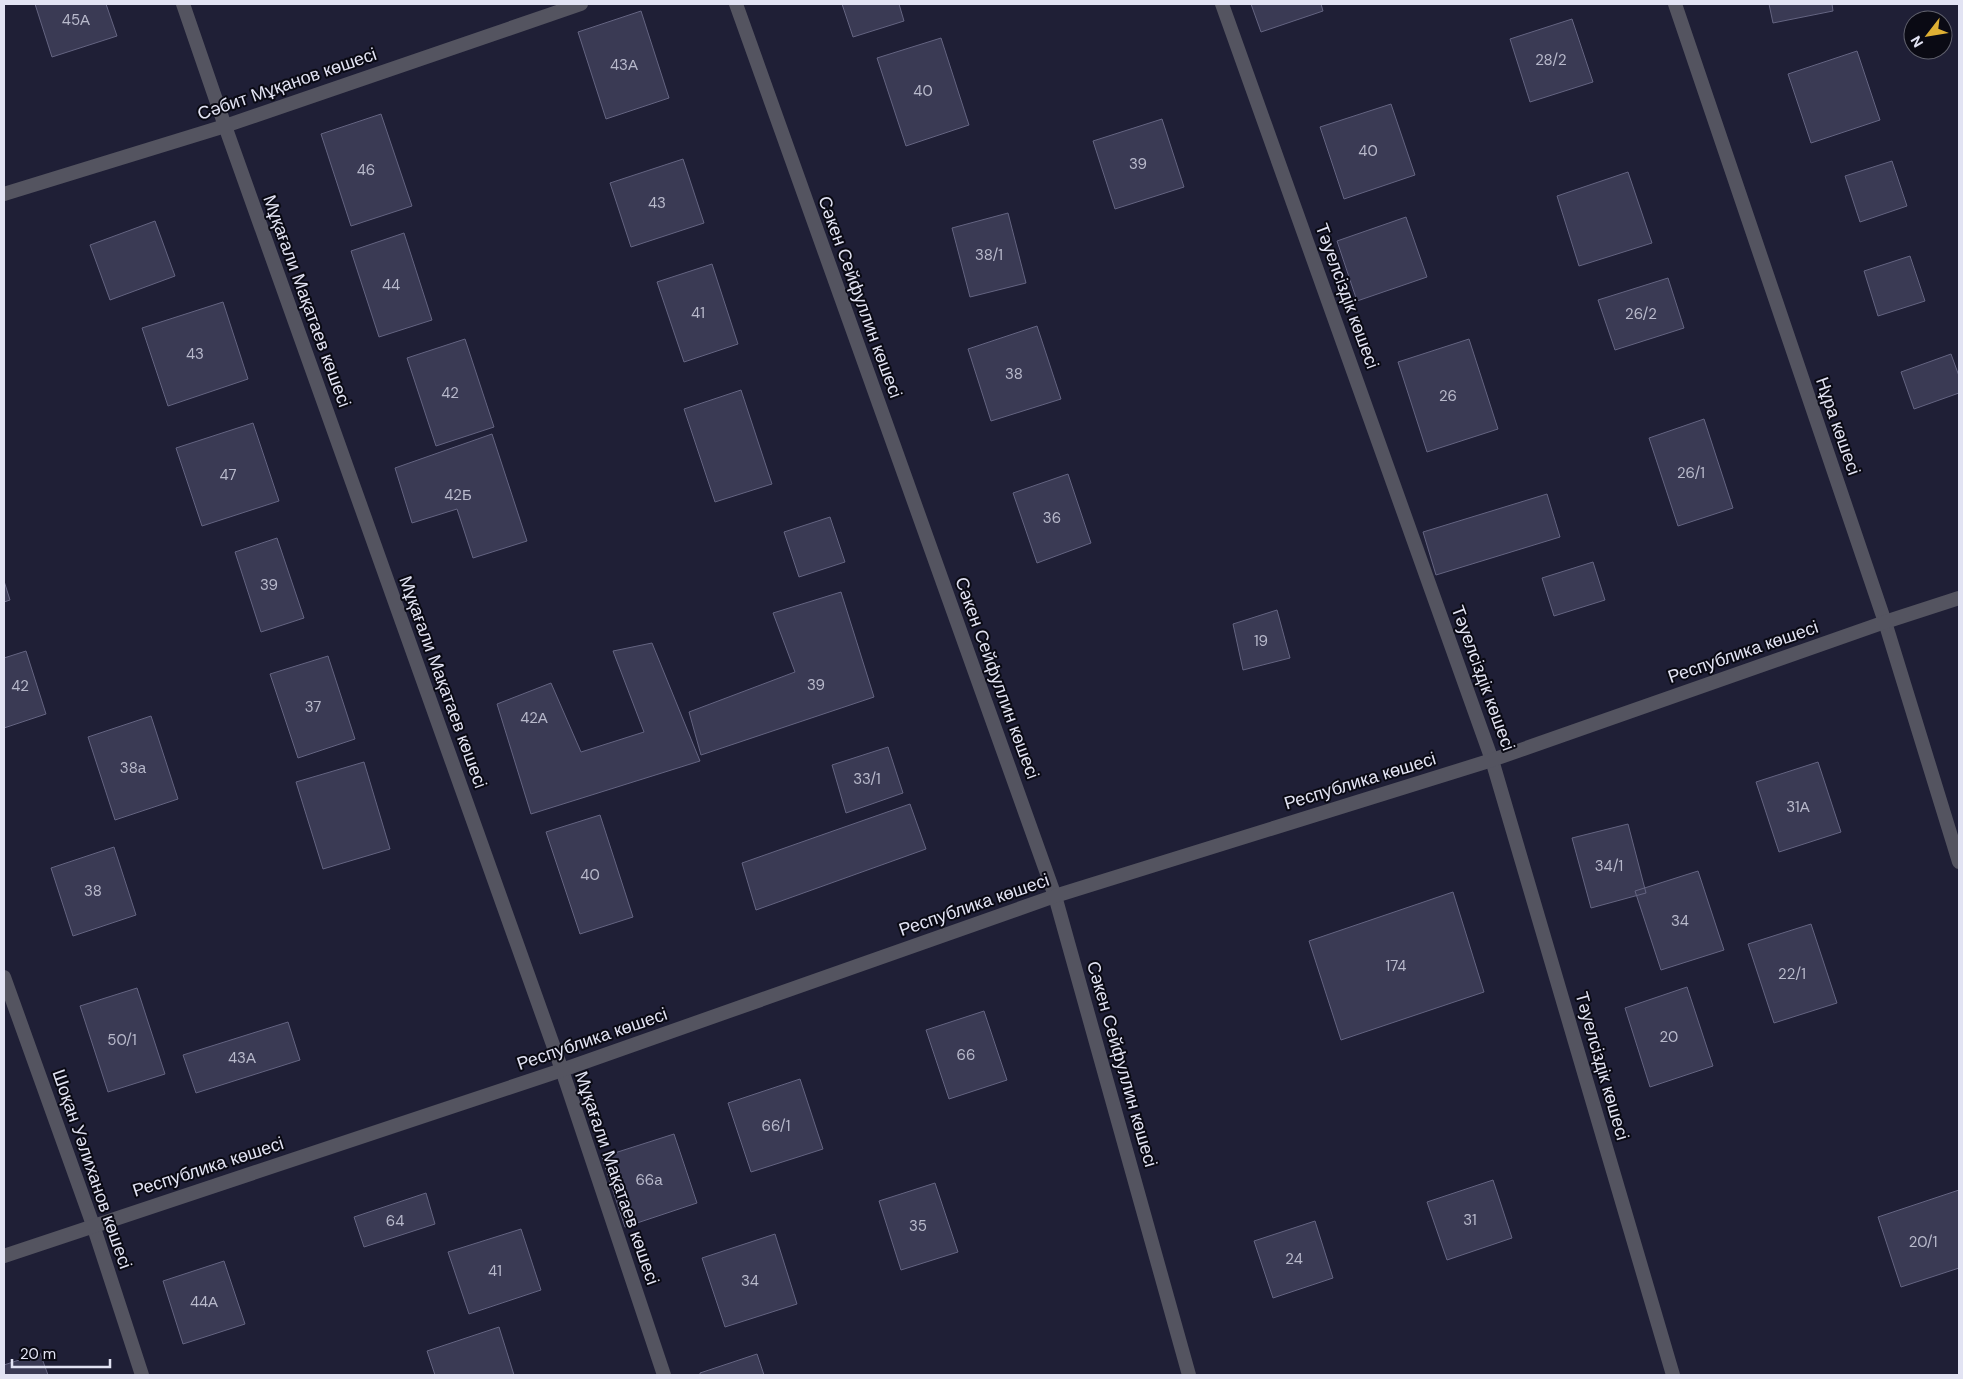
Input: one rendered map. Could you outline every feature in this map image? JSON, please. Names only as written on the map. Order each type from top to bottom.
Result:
[{"type":"street","name":"Мұқағали Мақатаев көшесі","points":[[183,4],[562,1070],[664,1375]]},
{"type":"street","name":"Сәбит Мұқанов көшесі","points":[[4,194],[225,126],[581,4]]},
{"type":"street","name":"Сәкен Сейфуллин көшесі","points":[[736,4],[1055,896],[1189,1375]]},
{"type":"street","name":"Тәуелсіздік көшесі","points":[[1222,4],[1492,760],[1673,1375]]},
{"type":"street","name":"Нұра көшесі","points":[[1675,4],[1885,622],[1959,862]]},
{"type":"street","name":"Республика көшесі","points":[[4,1256],[562,1070],[1055,896],[1492,760],[1885,622],[1959,598]]},
{"type":"street","name":"Шоқан Уәлиханов көшесі","points":[[4,977],[93,1225],[142,1375]]},
{"type":"building","points":[[35,4],[106,4],[117,36],[52,57]]},
{"type":"building","points":[[842,4],[899,4],[904,21],[853,37]]},
{"type":"building","points":[[1251,4],[1321,4],[1323,11],[1261,32]]},
{"type":"building","points":[[1769,4],[1832,4],[1833,11],[1773,23]]},
{"type":"building","points":[[641,11],[669,98],[606,119],[578,32]]},
{"type":"building","points":[[1572,19],[1593,82],[1530,102],[1510,39]]},
{"type":"building","points":[[941,38],[969,125],[906,146],[877,58]]},
{"type":"building","points":[[1857,51],[1880,120],[1811,143],[1788,74]]},
{"type":"building","points":[[1391,104],[1415,175],[1344,199],[1320,127]]},
{"type":"building","points":[[381,114],[412,206],[351,226],[321,134]]},
{"type":"building","points":[[1162,119],[1184,187],[1115,209],[1093,141]]},
{"type":"building","points":[[683,159],[704,223],[631,247],[610,183]]},
{"type":"building","points":[[1892,161],[1907,206],[1860,222],[1845,176]]},
{"type":"building","points":[[1628,172],[1652,243],[1579,266],[1557,196]]},
{"type":"building","points":[[1008,213],[1026,283],[970,297],[952,228]]},
{"type":"building","points":[[1406,217],[1427,277],[1357,301],[1337,241]]},
{"type":"building","points":[[155,221],[175,276],[110,300],[90,245]]},
{"type":"building","points":[[404,233],[432,320],[379,337],[351,251]]},
{"type":"building","points":[[1910,256],[1925,301],[1878,316],[1864,271]]},
{"type":"building","points":[[712,264],[738,344],[684,362],[657,282]]},
{"type":"building","points":[[1668,278],[1684,328],[1615,350],[1598,300]]},
{"type":"building","points":[[223,302],[248,379],[168,406],[142,328]]},
{"type":"building","points":[[1037,326],[1061,399],[991,421],[968,349]]},
{"type":"building","points":[[465,339],[494,427],[436,446],[407,358]]},
{"type":"building","points":[[1469,339],[1498,429],[1427,452],[1398,362]]},
{"type":"building","points":[[1951,354],[1959,376],[1959,393],[1914,409],[1901,372]]},
{"type":"building","points":[[741,390],[772,484],[715,502],[684,409]]},
{"type":"building","points":[[1704,419],[1733,508],[1678,526],[1649,438]]},
{"type":"building","points":[[253,423],[279,501],[202,526],[176,448]]},
{"type":"building","points":[[492,434],[527,541],[473,558],[457,509],[412,523],[395,468]]},
{"type":"building","points":[[1068,474],[1091,543],[1037,563],[1013,493]]},
{"type":"building","points":[[1547,494],[1560,537],[1436,575],[1423,532]]},
{"type":"building","points":[[830,517],[845,562],[799,577],[784,532]]},
{"type":"building","points":[[277,538],[304,618],[261,632],[235,552]]},
{"type":"building","points":[[1593,562],[1605,600],[1554,616],[1542,578]]},
{"type":"building","points":[[4,581],[10,600],[4,602]]},
{"type":"building","points":[[841,592],[874,697],[701,755],[689,712],[795,672],[773,613]]},
{"type":"building","points":[[1277,610],[1290,658],[1243,670],[1233,624]]},
{"type":"building","points":[[652,643],[700,761],[531,814],[497,704],[551,683],[581,752],[644,732],[613,651]]},
{"type":"building","points":[[26,651],[46,714],[4,728],[4,658]]},
{"type":"building","points":[[328,656],[355,739],[298,758],[270,674]]},
{"type":"building","points":[[151,716],[178,799],[115,820],[88,737]]},
{"type":"building","points":[[888,747],[903,793],[846,813],[832,765]]},
{"type":"building","points":[[364,762],[390,849],[323,869],[296,782]]},
{"type":"building","points":[[1818,762],[1841,832],[1779,852],[1756,782]]},
{"type":"building","points":[[910,804],[926,849],[756,910],[742,863]]},
{"type":"building","points":[[600,815],[633,917],[580,934],[546,832]]},
{"type":"building","points":[[1628,824],[1646,893],[1591,908],[1572,838]]},
{"type":"building","points":[[114,847],[136,915],[73,936],[51,868]]},
{"type":"building","points":[[1698,871],[1724,950],[1661,970],[1635,891]]},
{"type":"building","points":[[1453,892],[1484,992],[1341,1040],[1309,941]]},
{"type":"building","points":[[1811,924],[1837,1003],[1774,1023],[1748,944]]},
{"type":"building","points":[[1687,987],[1713,1066],[1650,1087],[1625,1008]]},
{"type":"building","points":[[137,988],[165,1074],[108,1092],[80,1006]]},
{"type":"building","points":[[984,1011],[1007,1080],[949,1099],[926,1030]]},
{"type":"building","points":[[288,1022],[300,1060],[196,1093],[183,1055]]},
{"type":"building","points":[[800,1079],[823,1149],[751,1172],[728,1103]]},
{"type":"building","points":[[674,1134],[697,1203],[625,1227],[602,1157]]},
{"type":"building","points":[[1493,1180],[1512,1238],[1447,1260],[1427,1202]]},
{"type":"building","points":[[935,1183],[958,1252],[901,1270],[879,1201]]},
{"type":"building","points":[[1959,1190],[1959,1268],[1901,1287],[1878,1217]]},
{"type":"building","points":[[426,1193],[435,1224],[364,1247],[354,1217]]},
{"type":"building","points":[[1315,1221],[1333,1278],[1273,1298],[1254,1241]]},
{"type":"building","points":[[521,1229],[541,1290],[469,1314],[448,1252]]},
{"type":"building","points":[[775,1234],[797,1304],[725,1327],[702,1258]]},
{"type":"building","points":[[224,1261],[245,1324],[183,1344],[163,1281]]},
{"type":"building","points":[[499,1327],[514,1375],[435,1375],[427,1351]]},
{"type":"building","points":[[40,1353],[48,1375],[4,1375],[4,1365]]},
{"type":"building","points":[[757,1354],[764,1375],[700,1375],[700,1373]]}]
